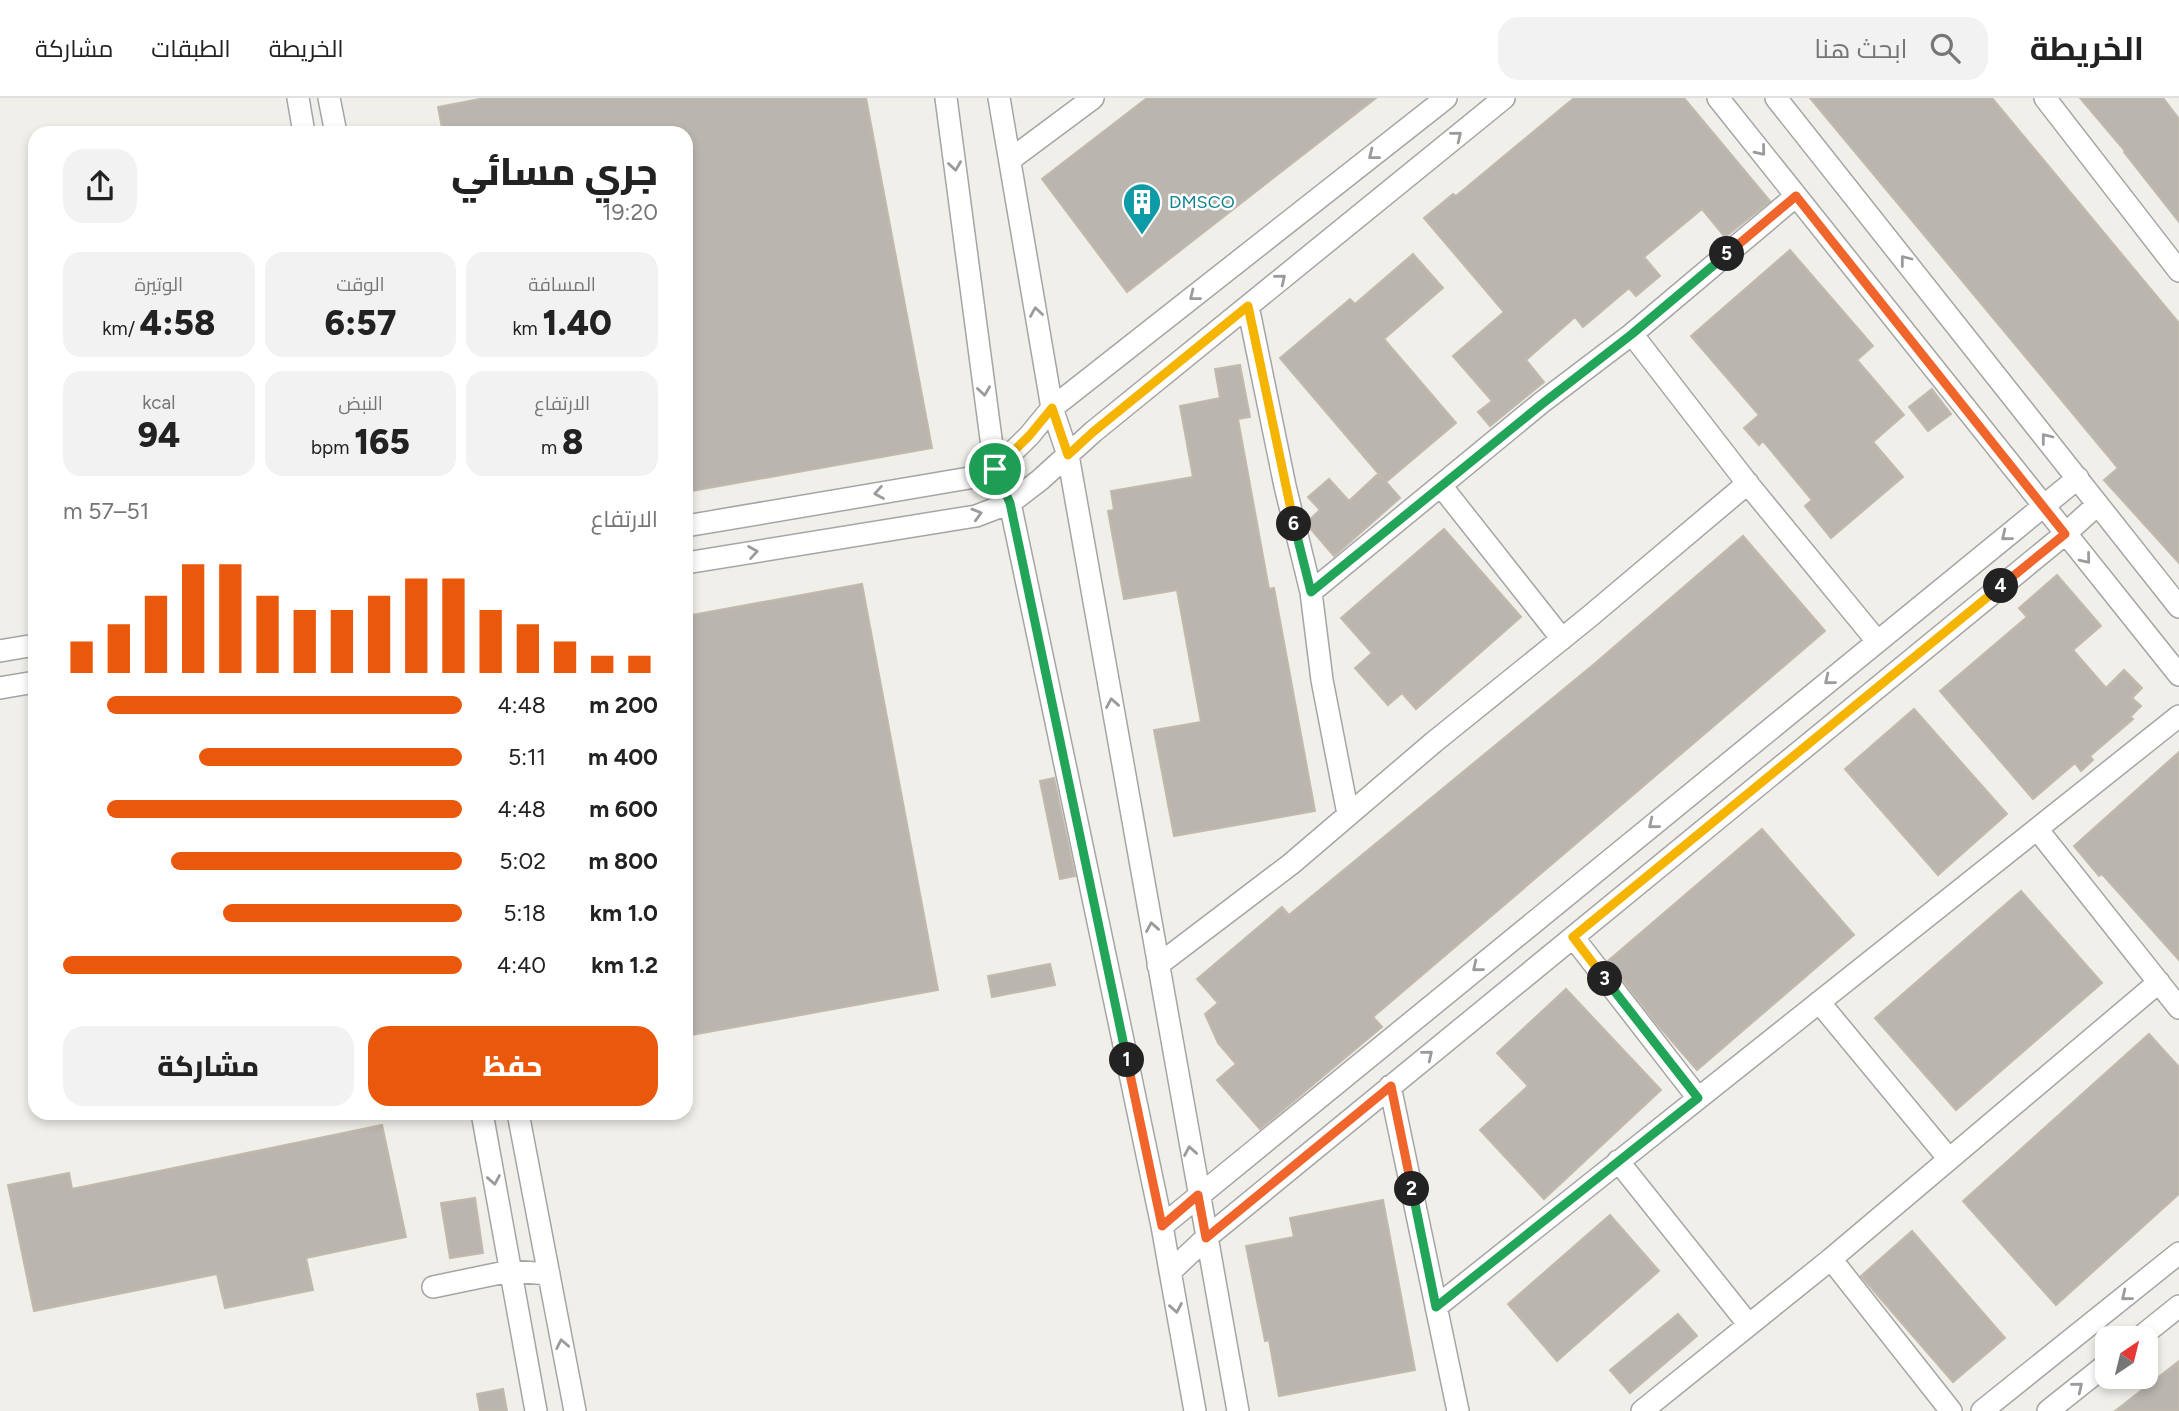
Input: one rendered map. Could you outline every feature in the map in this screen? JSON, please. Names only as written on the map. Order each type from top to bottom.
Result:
[{"type":"street","points":[[298,98],[303,126]]},
{"type":"street","points":[[329,98],[334,126]]},
{"type":"street","points":[[946,98],[995,469],[1010,503],[1162,1226],[1195,1411]]},
{"type":"street","points":[[999,98],[1052,408],[1068,455],[1238,1411]]},
{"type":"street","points":[[1011,159],[1093,98]]},
{"type":"street","points":[[693,525],[975,477],[995,469],[1029,436],[1052,408],[1446,98]]},
{"type":"street","points":[[693,562],[976,516],[1010,503],[1093,432],[1504,98]]},
{"type":"street","points":[[1718,98],[2179,675]]},
{"type":"street","points":[[1776,98],[2179,607]]},
{"type":"street","points":[[2045,98],[2179,271]]},
{"type":"street","points":[[1311,592],[1632,334],[1796,196]]},
{"type":"street","points":[[1248,306],[1285,486],[1311,592],[1322,680],[1348,814]]},
{"type":"street","points":[[1632,334],[1748,483],[1877,640]]},
{"type":"street","points":[[1162,1226],[2078,478]]},
{"type":"street","points":[[1158,965],[1291,864],[1748,483]]},
{"type":"street","points":[[1441,487],[1562,639]]},
{"type":"street","points":[[1170,1272],[1206,1238],[2097,505]]},
{"type":"street","points":[[0,651],[28,646]]},
{"type":"street","points":[[0,688],[28,683]]},
{"type":"street","points":[[1436,1307],[2179,716]]},
{"type":"street","points":[[2037,829],[2179,1008]]},
{"type":"street","points":[[1573,937],[1698,1098]]},
{"type":"street","points":[[1642,1411],[1831,1259],[2158,982]]},
{"type":"street","points":[[1819,1002],[1949,1159]]},
{"type":"street","points":[[1391,1086],[1458,1411]]},
{"type":"street","points":[[483,1120],[536,1411]]},
{"type":"street","points":[[519,1120],[575,1411]]},
{"type":"street","points":[[1618,1161],[1749,1325]]},
{"type":"street","points":[[1982,1411],[2179,1253]]},
{"type":"street","points":[[1831,1259],[1951,1411]]},
{"type":"street","points":[[433,1287],[510,1271],[549,1274]]},
{"type":"street","points":[[2154,1326],[2179,1306]]},
{"type":"street","points":[[2048,1411],[2095,1374]]},
{"type":"building","points":[[485,98],[866,98],[932,448],[693,491],[693,126],[442,126],[438,107]]},
{"type":"building","name":"DMSCO","points":[[1147,98],[1376,98],[1127,292],[1042,179]]},
{"type":"building","points":[[1574,98],[1684,98],[1770,201],[1725,237],[1702,209],[1644,257],[1660,276],[1636,296],[1629,288],[1583,327],[1575,317],[1526,360],[1544,382],[1490,426],[1478,412],[1492,401],[1453,356],[1504,312],[1424,218],[1453,194],[1456,196]]},
{"type":"building","points":[[1810,98],[1992,98],[2179,323],[2179,563],[2104,480],[2118,468]]},
{"type":"building","points":[[2080,98],[2163,98],[2179,119],[2179,222],[2125,151]]},
{"type":"building","points":[[1790,250],[1873,346],[1857,360],[1904,415],[1873,442],[1903,477],[1831,538],[1805,506],[1812,500],[1763,441],[1759,445],[1744,428],[1759,415],[1691,336]]},
{"type":"building","points":[[1413,254],[1443,288],[1384,339],[1456,423],[1386,482],[1400,498],[1334,556],[1309,527],[1307,522],[1320,510],[1308,497],[1329,479],[1349,501],[1378,474],[1384,480],[1280,358],[1350,299],[1355,304]]},
{"type":"building","points":[[1240,365],[1250,417],[1238,419],[1269,589],[1274,588],[1315,811],[1174,836],[1154,730],[1201,722],[1177,590],[1124,599],[1108,511],[1114,510],[1111,491],[1193,477],[1180,406],[1220,398],[1215,369]]},
{"type":"building","points":[[1932,389],[1951,414],[1928,431],[1909,407]]},
{"type":"building","points":[[1444,529],[1521,617],[1416,709],[1402,693],[1388,705],[1355,668],[1372,653],[1341,618]]},
{"type":"building","points":[[1743,536],[1825,631],[1373,1017],[1382,1027],[1260,1129],[1217,1080],[1236,1064],[1218,1043],[1205,1014],[1218,1003],[1197,979],[1282,907],[1289,915],[1593,665]]},
{"type":"building","points":[[2057,575],[2101,626],[2073,650],[2106,688],[2124,670],[2142,688],[2132,698],[2141,706],[2130,717],[2133,719],[2090,756],[2093,760],[2081,771],[2075,763],[2033,799],[1940,691],[2027,617],[2019,608]]},
{"type":"building","points":[[862,584],[938,990],[693,1035],[693,615]]},
{"type":"building","points":[[1914,709],[2007,814],[1938,875],[1845,769]]},
{"type":"building","points":[[2179,752],[2179,960],[2074,846]]},
{"type":"building","points":[[1054,778],[1075,876],[1060,879],[1040,781]]},
{"type":"building","points":[[1762,829],[1854,935],[1697,1070],[1608,961]]},
{"type":"building","points":[[2021,891],[2102,983],[1956,1110],[1875,1018]]},
{"type":"building","points":[[1050,964],[1055,985],[992,997],[988,976]]},
{"type":"building","points":[[1566,989],[1661,1090],[1544,1199],[1480,1130],[1528,1086],[1497,1053]]},
{"type":"building","points":[[2149,1034],[2179,1067],[2179,1194],[2056,1305],[1963,1201]]},
{"type":"building","points":[[382,1125],[406,1237],[306,1258],[313,1290],[225,1308],[217,1274],[34,1311],[8,1185],[69,1173],[72,1189]]},
{"type":"building","points":[[475,1198],[483,1253],[450,1258],[441,1203]]},
{"type":"building","points":[[1383,1200],[1415,1370],[1279,1396],[1269,1340],[1265,1341],[1246,1246],[1294,1237],[1290,1218]]},
{"type":"building","points":[[1610,1215],[1659,1271],[1557,1361],[1508,1304]]},
{"type":"building","points":[[1912,1231],[2005,1338],[1953,1382],[1861,1276]]},
{"type":"building","points":[[1678,1314],[1697,1336],[1630,1393],[1610,1370]]},
{"type":"building","points":[[2179,1361],[2179,1411],[2115,1411],[2142,1390],[2158,1390],[2158,1377]]},
{"type":"building","points":[[503,1389],[507,1411],[480,1411],[477,1394]]},
{"type":"place","name":"DMSCO","points":[[1142,236]]},
{"type":"route","points":[[1796,196],[2065,534],[1573,937],[1698,1098],[1436,1307],[1391,1086],[1206,1238],[1198,1195],[1162,1226],[1010,503],[995,469],[1029,436],[1052,408],[1068,455],[1248,306],[1285,486],[1311,592],[1632,334],[1796,196]]}]
